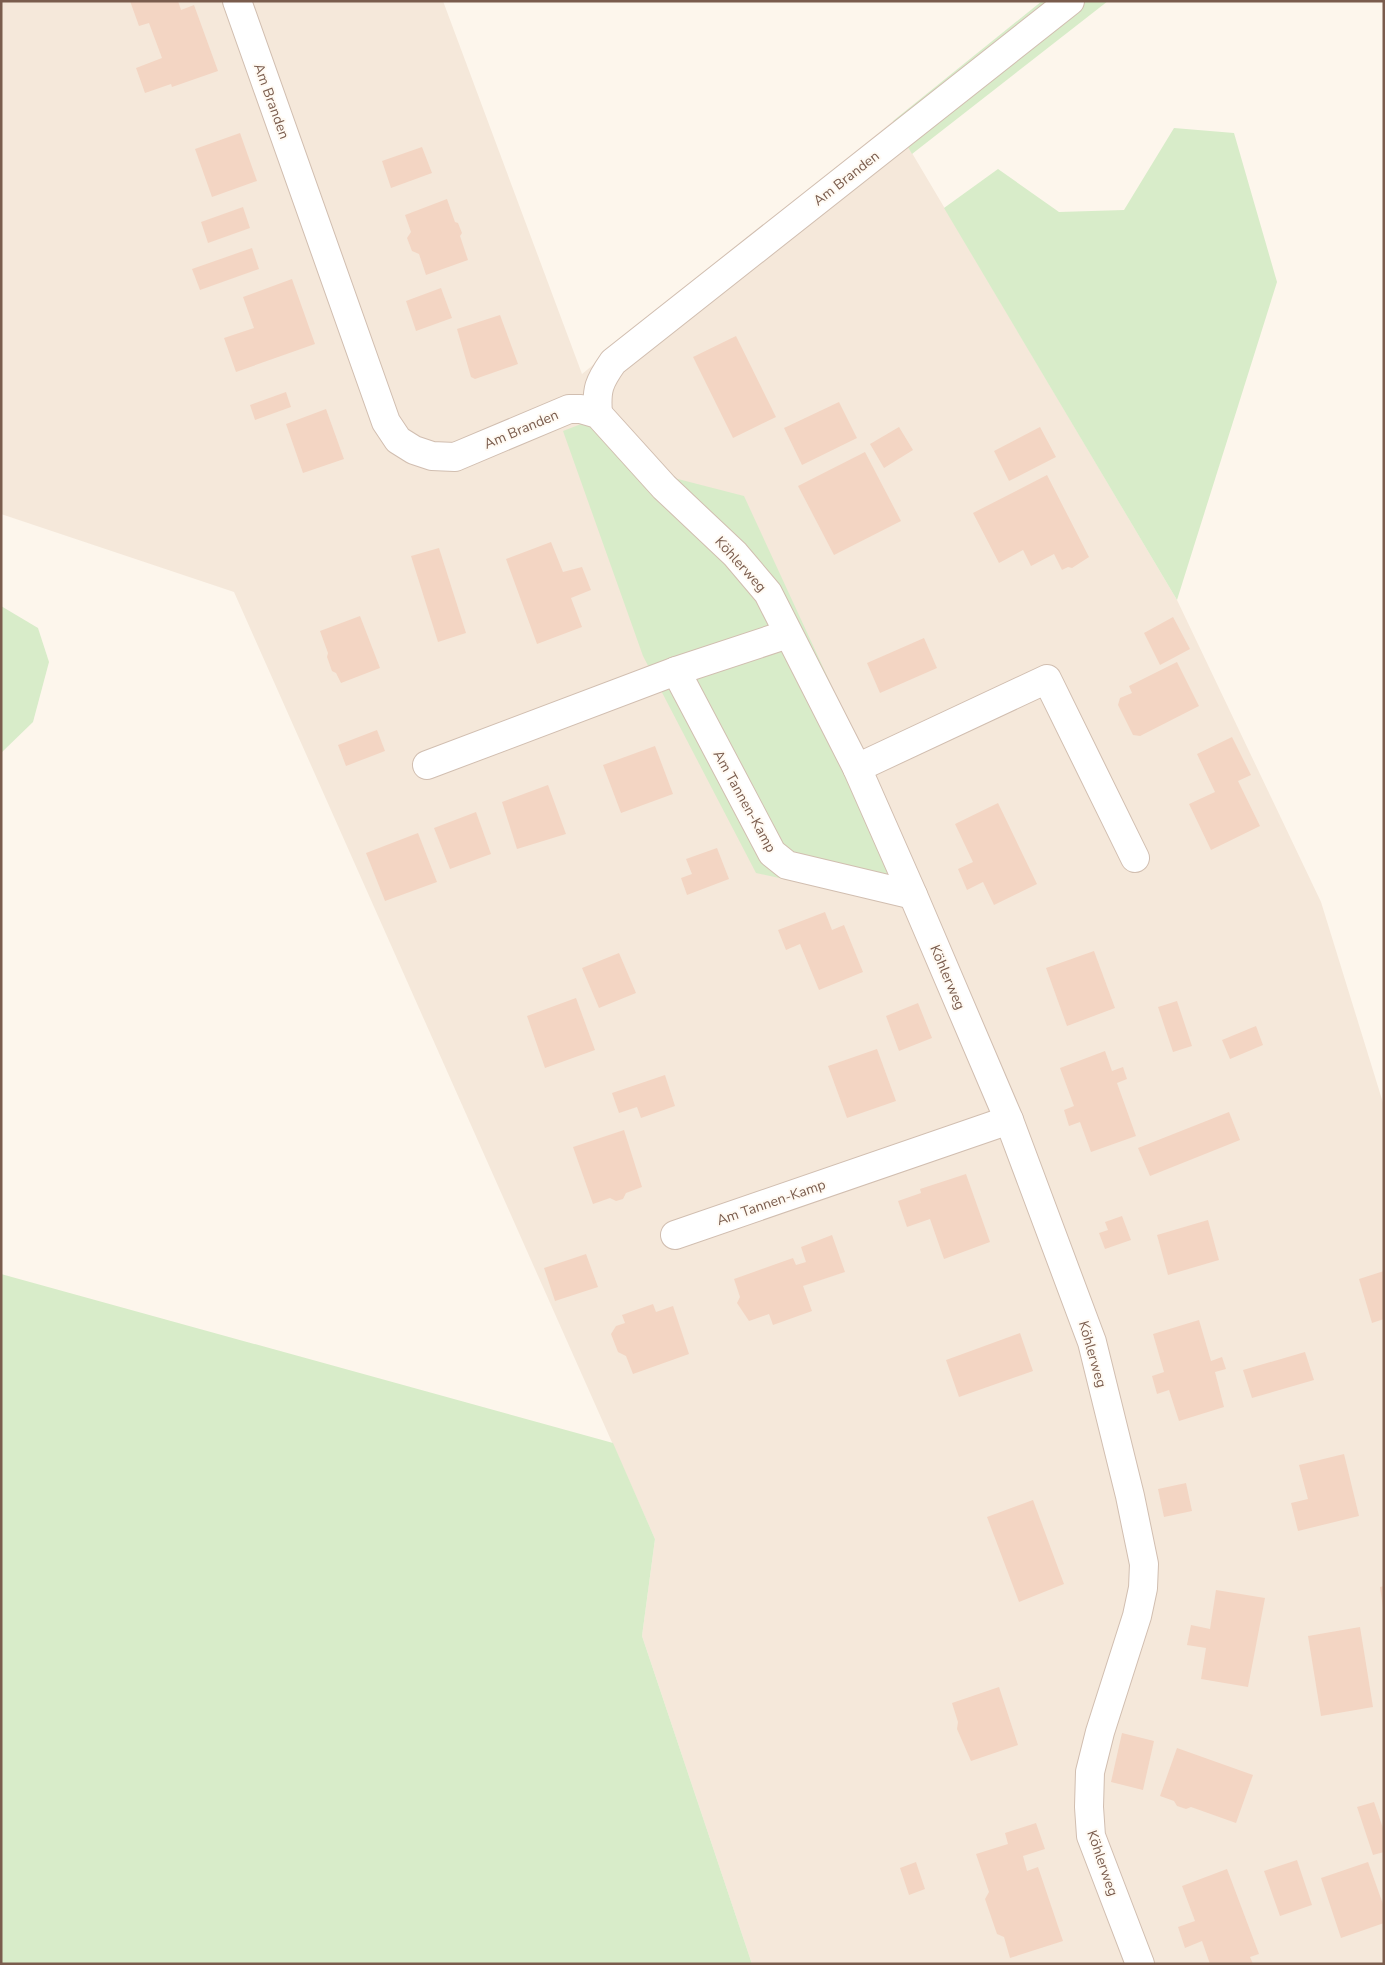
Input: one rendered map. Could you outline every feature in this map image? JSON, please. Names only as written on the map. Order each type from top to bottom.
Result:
[{"type":"street","name":"Am Branden","points":[[237,1],[386,422],[398,440],[414,450],[432,456],[455,457],[568,409],[581,409],[598,414],[599,381],[613,362],[1070,1]]},
{"type":"street","name":"Köhlerweg","points":[[598,414],[664,486],[735,554],[768,593],[857,768],[913,895],[1009,1120],[1092,1342],[1130,1496],[1144,1564],[1143,1588],[1138,1616],[1100,1732],[1090,1772],[1089,1807],[1091,1836],[1140,1964]]},
{"type":"street","points":[[427,765],[676,671],[788,634]]},
{"type":"street","name":"Am Tannen-Kamp","points":[[676,671],[772,853],[787,865],[913,895]]},
{"type":"street","points":[[857,768],[1047,679],[1135,858]]},
{"type":"street","name":"Am Tannen-Kamp","points":[[675,1235],[1009,1120]]},
{"type":"shaded area","points":[[1,1],[443,1],[582,374],[893,121],[1177,600],[1321,902],[1384,1106],[1384,1964],[752,1964],[642,1636],[655,1539],[234,592],[1,514]]},
{"type":"green space","points":[[1042,1],[1108,1],[912,154],[893,121]]},
{"type":"green space","points":[[1174,128],[1234,133],[1277,282],[1177,600],[944,208],[998,169],[1059,212],[1124,210]]},
{"type":"green space","points":[[612,412],[674,478],[744,496],[936,912],[756,873],[643,656],[563,431]]},
{"type":"green space","points":[[1,606],[38,628],[49,662],[33,722],[1,753]]},
{"type":"green space","points":[[1,1274],[613,1443],[655,1539],[642,1636],[752,1964],[1,1964]]},
{"type":"building","points":[[130,1],[178,1],[181,10],[194,5],[218,71],[172,87],[171,84],[145,93],[136,68],[162,58],[149,23],[139,26]]},
{"type":"building","points":[[240,133],[257,181],[212,197],[195,149]]},
{"type":"building","points":[[422,147],[432,173],[391,188],[382,161]]},
{"type":"building","points":[[447,199],[455,222],[458,223],[462,233],[460,236],[468,260],[426,275],[419,254],[412,251],[407,238],[411,232],[405,215]]},
{"type":"building","points":[[243,207],[250,228],[208,243],[201,222]]},
{"type":"building","points":[[252,248],[259,269],[200,290],[192,269]]},
{"type":"building","points":[[292,279],[315,344],[236,372],[224,338],[254,328],[243,297]]},
{"type":"building","points":[[441,288],[452,318],[416,331],[406,301]]},
{"type":"building","points":[[500,315],[518,364],[475,379],[471,377],[457,329]]},
{"type":"building","points":[[736,336],[776,417],[733,438],[693,357]]},
{"type":"building","points":[[286,392],[291,407],[255,420],[250,405]]},
{"type":"building","points":[[839,402],[857,438],[802,465],[784,428]]},
{"type":"building","points":[[326,409],[344,459],[303,473],[286,424]]},
{"type":"building","points":[[899,427],[913,450],[884,468],[870,444]]},
{"type":"building","points":[[1040,427],[1056,457],[1009,481],[994,451]]},
{"type":"building","points":[[865,452],[901,521],[834,555],[798,486]]},
{"type":"building","points":[[1047,475],[1089,557],[1072,568],[1068,567],[1062,570],[1054,554],[1031,566],[1023,550],[999,563],[973,513]]},
{"type":"building","points":[[551,542],[563,572],[582,567],[591,590],[571,598],[582,627],[537,644],[506,559]]},
{"type":"building","points":[[439,548],[466,633],[438,642],[411,556]]},
{"type":"building","points":[[360,616],[380,668],[341,683],[336,673],[332,671],[320,631]]},
{"type":"building","points":[[1173,617],[1190,649],[1160,665],[1144,633]]},
{"type":"building","points":[[924,638],[937,668],[880,693],[867,663]]},
{"type":"building","points":[[1177,662],[1199,706],[1140,736],[1133,735],[1118,705],[1120,698],[1132,693],[1129,686]]},
{"type":"building","points":[[377,730],[385,751],[346,766],[338,745]]},
{"type":"building","points":[[1232,737],[1251,775],[1238,781],[1260,826],[1211,850],[1189,804],[1215,792],[1197,754]]},
{"type":"building","points":[[655,746],[673,794],[621,813],[603,765]]},
{"type":"building","points":[[548,785],[566,834],[517,849],[502,802]]},
{"type":"building","points":[[998,803],[1037,884],[994,905],[983,882],[967,890],[958,869],[973,862],[955,824]]},
{"type":"building","points":[[476,812],[491,854],[450,869],[434,828]]},
{"type":"building","points":[[418,833],[437,882],[385,901],[366,853]]},
{"type":"building","points":[[717,848],[729,879],[687,895],[681,878],[692,874],[686,859]]},
{"type":"building","points":[[825,912],[832,930],[844,925],[863,972],[819,990],[800,944],[786,950],[778,930]]},
{"type":"building","points":[[1094,951],[1115,1008],[1067,1026],[1046,968]]},
{"type":"building","points":[[619,953],[636,993],[599,1008],[582,968]]},
{"type":"building","points":[[576,998],[595,1050],[545,1068],[527,1016]]},
{"type":"building","points":[[1177,1001],[1192,1046],[1173,1052],[1158,1007]]},
{"type":"building","points":[[918,1003],[932,1038],[899,1051],[886,1016]]},
{"type":"building","points":[[1256,1026],[1263,1045],[1230,1059],[1222,1040]]},
{"type":"building","points":[[877,1049],[896,1101],[847,1118],[828,1066]]},
{"type":"building","points":[[1105,1051],[1112,1071],[1123,1067],[1127,1079],[1117,1083],[1136,1136],[1091,1152],[1080,1122],[1069,1126],[1064,1110],[1074,1106],[1060,1068]]},
{"type":"building","points":[[665,1075],[675,1106],[641,1118],[637,1107],[619,1113],[612,1093]]},
{"type":"building","points":[[1229,1112],[1240,1140],[1150,1176],[1138,1148]]},
{"type":"building","points":[[624,1130],[642,1187],[626,1193],[623,1199],[616,1201],[610,1198],[593,1204],[573,1147]]},
{"type":"building","points":[[966,1174],[990,1242],[944,1259],[930,1219],[907,1227],[898,1201],[921,1193],[920,1189]]},
{"type":"building","points":[[1122,1216],[1131,1240],[1105,1249],[1099,1233],[1108,1230],[1105,1222]]},
{"type":"building","points":[[1208,1220],[1219,1260],[1168,1275],[1157,1235]]},
{"type":"building","points":[[832,1235],[845,1272],[803,1286],[812,1311],[773,1325],[769,1314],[749,1321],[737,1303],[740,1297],[734,1279],[793,1258],[796,1265],[806,1262],[801,1247]]},
{"type":"building","points":[[586,1254],[598,1287],[555,1301],[544,1268]]},
{"type":"building","points":[[1384,1271],[1384,1319],[1372,1323],[1359,1279]]},
{"type":"building","points":[[653,1304],[656,1312],[673,1306],[689,1354],[633,1374],[626,1356],[618,1352],[611,1334],[616,1326],[625,1323],[622,1315]]},
{"type":"building","points":[[1199,1320],[1211,1361],[1222,1357],[1226,1369],[1215,1372],[1224,1407],[1179,1421],[1169,1390],[1157,1394],[1152,1376],[1164,1372],[1153,1334]]},
{"type":"building","points":[[1020,1333],[1033,1371],[959,1397],[946,1360]]},
{"type":"building","points":[[1305,1352],[1314,1380],[1252,1398],[1243,1370]]},
{"type":"building","points":[[1344,1454],[1359,1516],[1298,1531],[1291,1503],[1308,1499],[1299,1465]]},
{"type":"building","points":[[1186,1483],[1192,1511],[1164,1517],[1158,1489]]},
{"type":"building","points":[[1033,1500],[1064,1584],[1019,1602],[987,1517]]},
{"type":"building","points":[[1384,1586],[1384,1608],[1383,1608],[1380,1587]]},
{"type":"building","points":[[1216,1590],[1265,1598],[1248,1687],[1201,1679],[1206,1648],[1187,1645],[1191,1625],[1210,1629]]},
{"type":"building","points":[[1360,1627],[1373,1707],[1321,1716],[1308,1636]]},
{"type":"building","points":[[999,1687],[1018,1745],[971,1761],[957,1729],[958,1722],[952,1703]]},
{"type":"building","points":[[1122,1733],[1154,1741],[1143,1790],[1111,1782]]},
{"type":"building","points":[[1177,1748],[1253,1775],[1236,1823],[1191,1807],[1186,1809],[1177,1806],[1174,1801],[1160,1796]]},
{"type":"building","points":[[1374,1802],[1384,1831],[1384,1852],[1373,1855],[1357,1807]]},
{"type":"building","points":[[1036,1823],[1045,1849],[1023,1856],[1027,1871],[1038,1867],[1063,1941],[1010,1958],[1004,1937],[997,1934],[985,1899],[989,1892],[976,1854],[1008,1844],[1005,1833]]},
{"type":"building","points":[[1297,1860],[1312,1905],[1280,1916],[1264,1871]]},
{"type":"building","points":[[916,1862],[925,1889],[909,1895],[900,1868]]},
{"type":"building","points":[[1368,1862],[1384,1907],[1384,1923],[1341,1938],[1321,1878]]},
{"type":"building","points":[[1227,1869],[1259,1954],[1250,1957],[1253,1964],[1210,1964],[1202,1941],[1185,1948],[1178,1927],[1195,1921],[1182,1886]]}]
